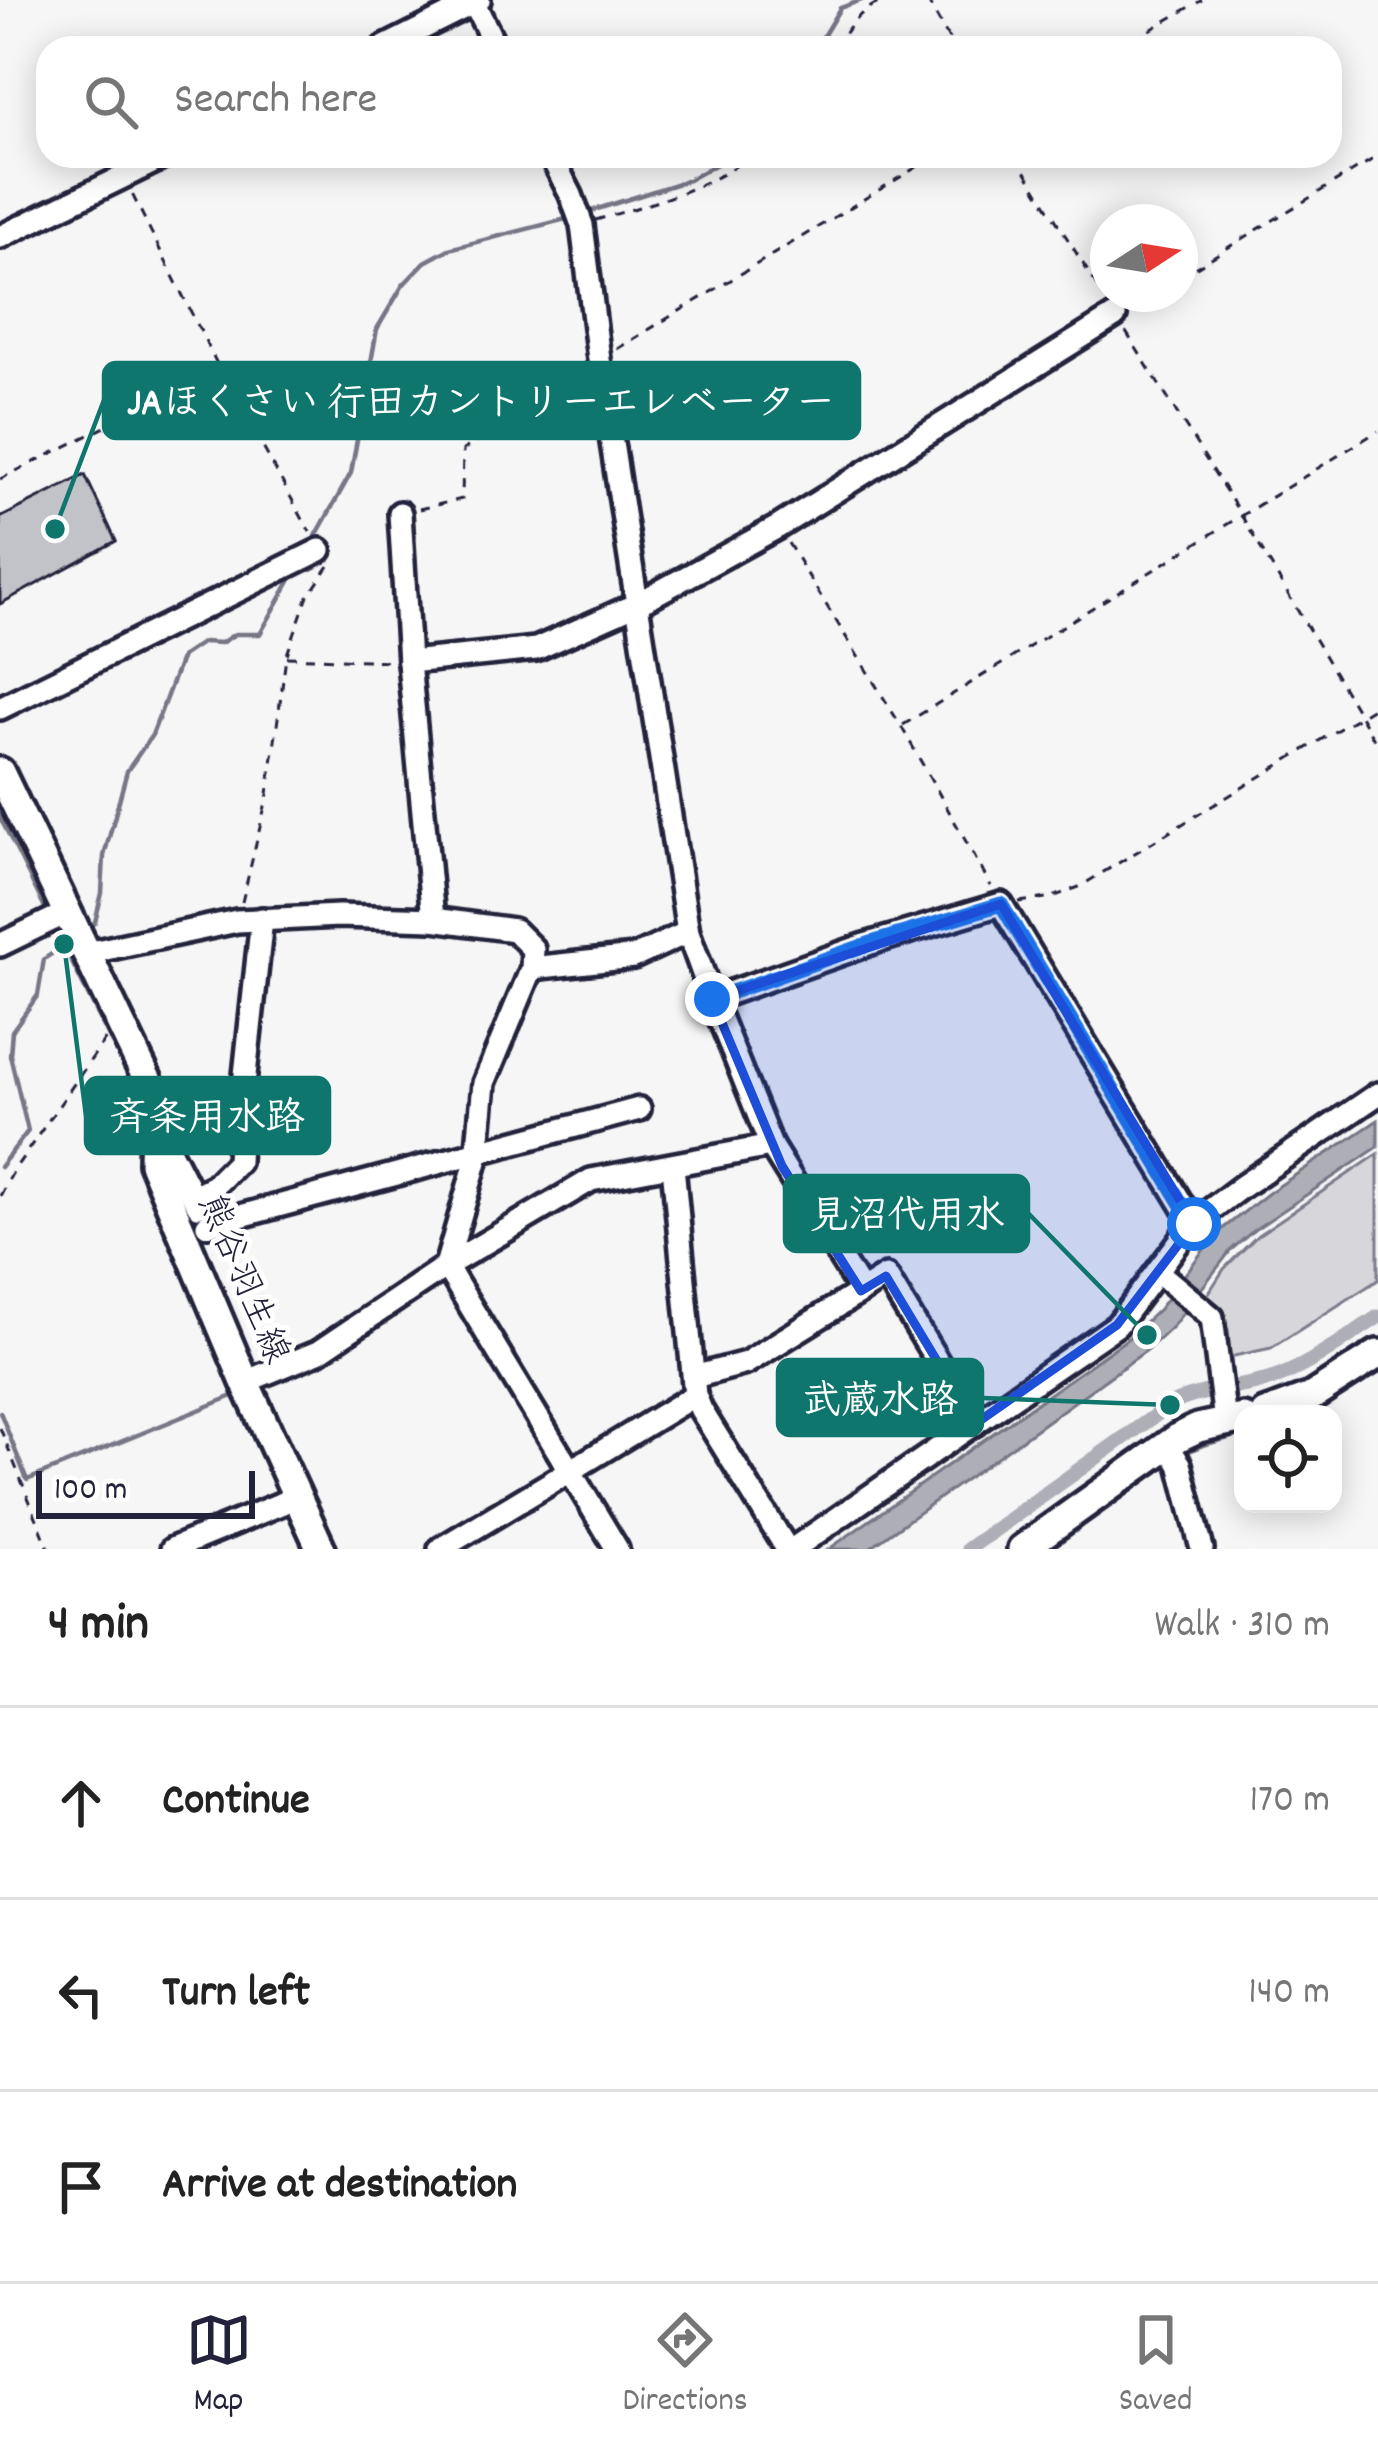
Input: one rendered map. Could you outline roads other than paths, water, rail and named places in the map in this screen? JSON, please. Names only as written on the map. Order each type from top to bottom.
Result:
[{"type":"main road","name":"熊谷羽生線","points":[[0,772],[59,916],[87,953],[148,1081],[153,1163],[195,1229],[321,1549]]},
{"type":"main road","points":[[1289,1405],[1311,1397],[1378,1354]]},
{"type":"main road","points":[[1022,1549],[1167,1445],[1230,1415]]},
{"type":"street","points":[[407,36],[476,2],[491,36]]},
{"type":"street","points":[[0,238],[143,168]]},
{"type":"street","points":[[557,168],[582,225],[598,359],[688,932],[771,1146],[861,1291]]},
{"type":"street","points":[[409,662],[536,649],[637,604],[778,526],[1115,316]]},
{"type":"street","points":[[400,513],[433,919]]},
{"type":"street","points":[[0,709],[309,555]]},
{"type":"street","points":[[712,999],[1001,904],[1194,1224]]},
{"type":"street","points":[[0,946],[59,916]]},
{"type":"street","points":[[87,953],[237,921],[339,916],[433,919],[514,931],[533,949],[532,968],[484,1083],[478,1154],[446,1266],[617,1549]]},
{"type":"street","points":[[194,1196],[214,1186],[238,1162],[262,919]]},
{"type":"street","points":[[532,968],[634,957],[688,932]]},
{"type":"street","points":[[673,1166],[694,1386],[701,1410],[790,1549],[1117,1325],[1166,1280],[1194,1224],[1378,1094]]},
{"type":"street","points":[[154,1121],[194,1196],[195,1229],[639,1109]]},
{"type":"street","points":[[254,1378],[318,1352],[446,1266],[591,1180],[771,1146]]},
{"type":"street","points":[[440,1549],[569,1472],[694,1386],[740,1366],[886,1276],[975,1424]]},
{"type":"street","points":[[1166,1280],[1212,1317],[1218,1376],[1230,1415]]},
{"type":"street","points":[[1167,1445],[1180,1464],[1202,1549]]},
{"type":"street","points":[[172,1549],[297,1497]]},
{"type":"waterway","points":[[823,36],[840,8],[862,0]]},
{"type":"waterway","points":[[585,213],[688,180],[710,168]]},
{"type":"waterway","points":[[311,545],[351,473],[377,329],[403,285],[425,262],[449,249],[574,217]]},
{"type":"waterway","points":[[88,928],[95,922],[104,856],[127,771],[152,735],[182,656],[203,642],[260,634],[296,571]]},
{"type":"waterway","points":[[0,817],[48,914]]},
{"type":"waterway","points":[[53,924],[137,1094]]},
{"type":"waterway","points":[[0,1167],[28,1131],[10,1055],[12,1031],[38,995],[44,959],[56,951]]},
{"type":"waterway","points":[[968,1549],[1170,1405],[1280,1376],[1378,1317]]},
{"type":"waterway","points":[[1323,1405],[1378,1373]]},
{"type":"waterway","points":[[0,1412],[27,1480],[238,1394]]},
{"type":"waterway","points":[[1183,1454],[1234,1436]]},
{"type":"waterway","points":[[1050,1549],[1170,1463]]},
{"type":"place","name":"JAほくさい 行田カントリーエレベーター","points":[[55,529]]},
{"type":"place","name":"斉条用水路","points":[[64,944]]},
{"type":"place","name":"見沼代用水","points":[[1147,1335]]},
{"type":"place","name":"武蔵水路","points":[[1170,1405]]}]
